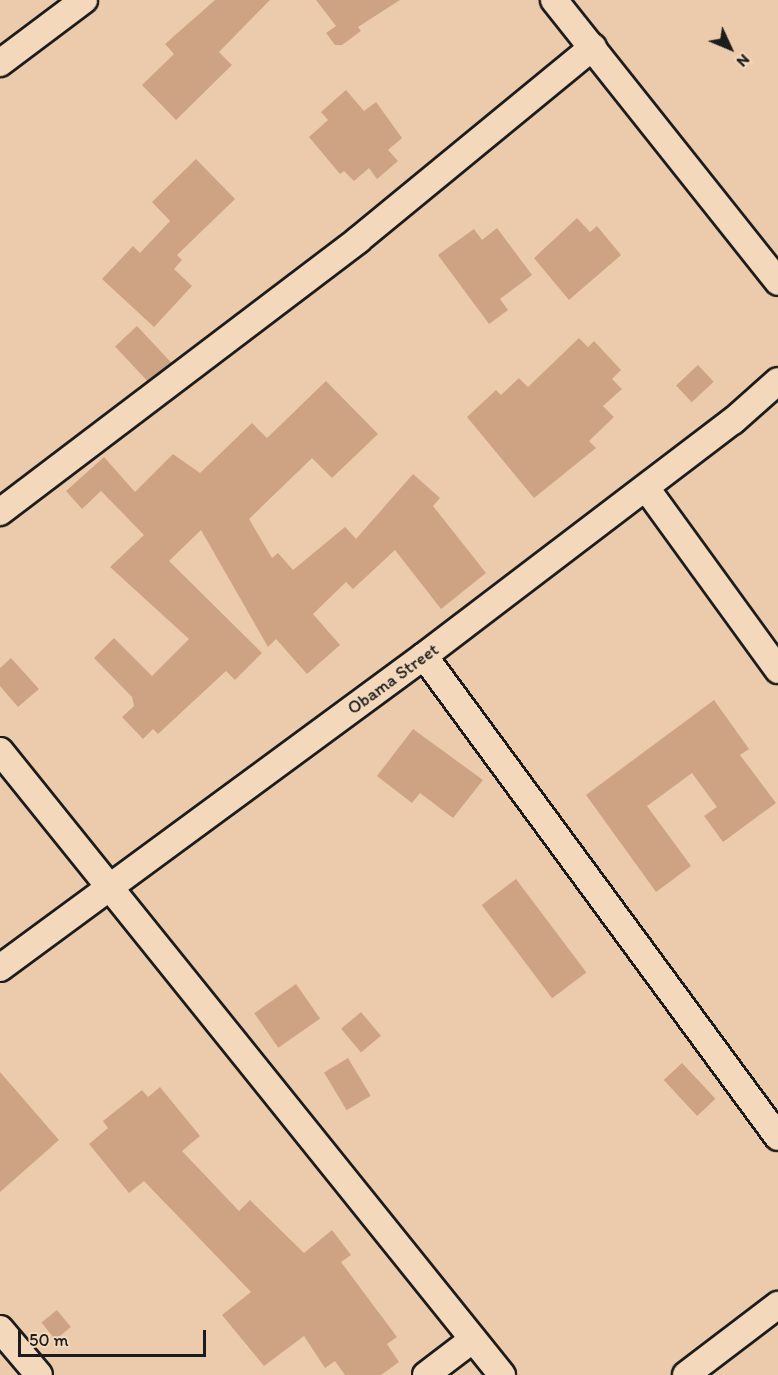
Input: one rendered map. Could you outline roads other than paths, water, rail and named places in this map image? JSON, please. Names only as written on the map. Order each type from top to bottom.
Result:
[{"type":"street","points":[[0,63],[84,0]]},
{"type":"street","points":[[554,0],[778,282]]},
{"type":"street","points":[[0,512],[358,240],[593,47]]},
{"type":"street","name":"Obama Street","points":[[0,968],[424,656],[646,488],[778,381]]},
{"type":"street","points":[[646,488],[778,670]]},
{"type":"street","points":[[424,656],[778,1137]]},
{"type":"street","points":[[0,751],[502,1375]]},
{"type":"street","points":[[686,1375],[778,1305]]},
{"type":"street","points":[[0,1329],[39,1375]]},
{"type":"street","points":[[426,1375],[472,1340]]}]
